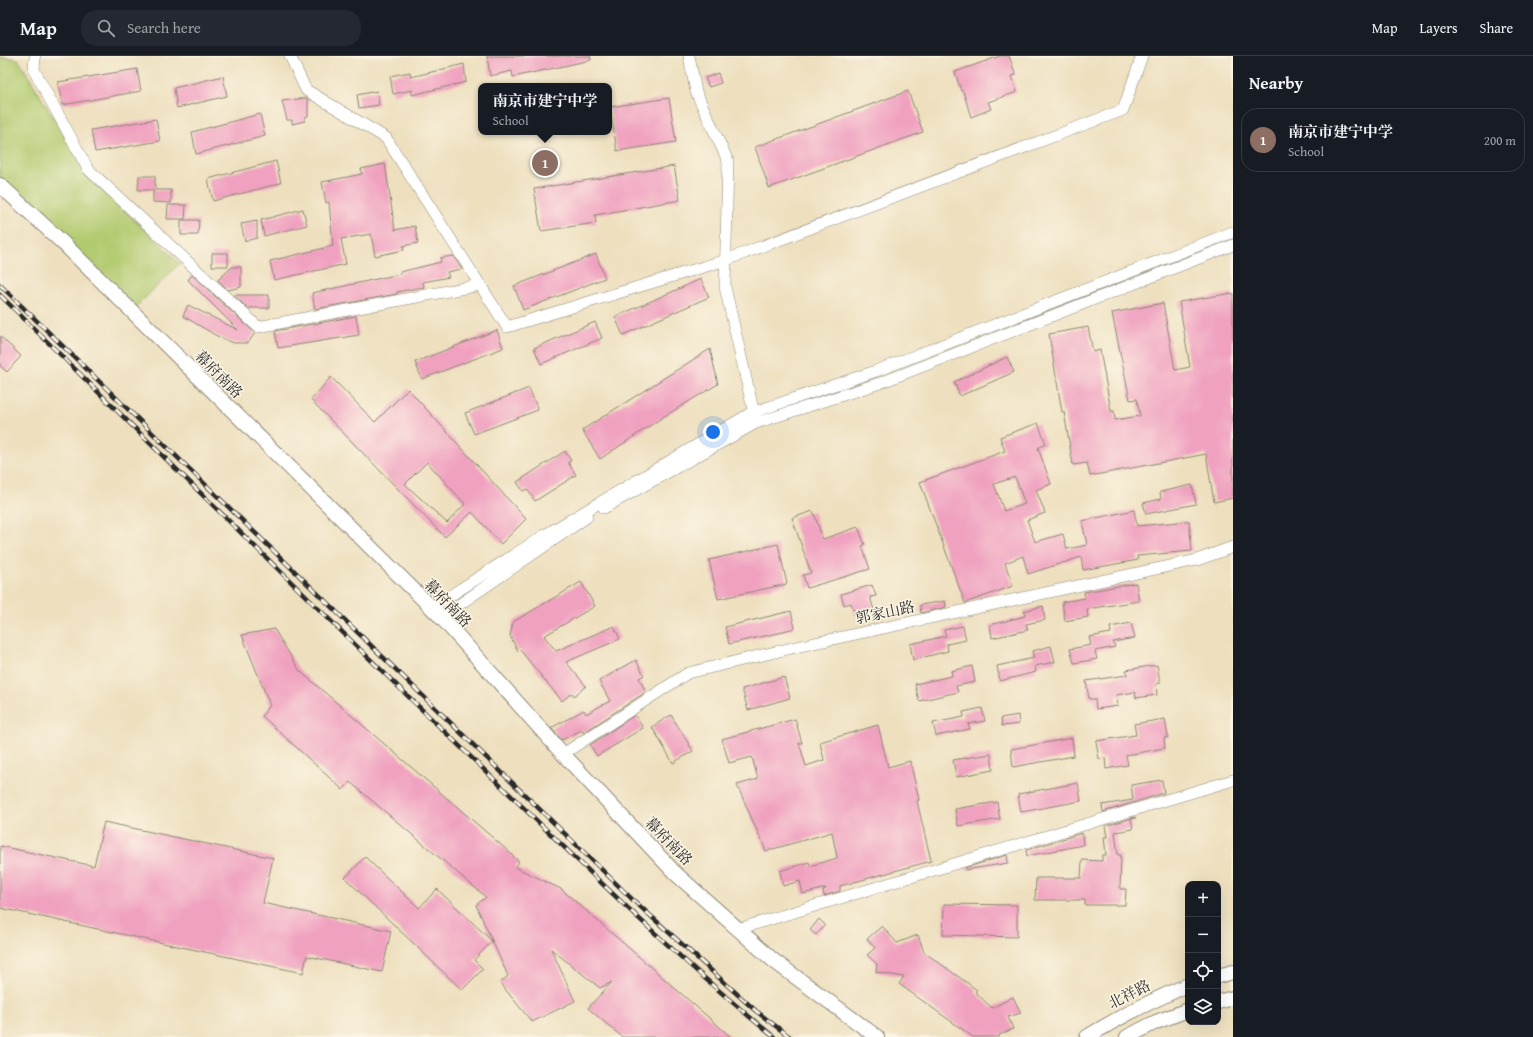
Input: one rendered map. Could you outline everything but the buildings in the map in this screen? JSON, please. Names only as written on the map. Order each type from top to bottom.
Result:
[{"type":"street","points":[[35,56],[34,70],[88,169],[258,327],[480,285]]},
{"type":"street","points":[[290,56],[306,90],[386,138],[507,327],[726,260],[1122,110],[1142,56]]},
{"type":"street","points":[[689,56],[696,92],[728,161],[725,287],[756,423]]},
{"type":"street","name":"幕府南路","points":[[0,185],[74,255],[436,613],[563,754],[675,873],[774,961],[877,1037]]},
{"type":"street","points":[[436,613],[545,534],[751,413],[876,371],[1233,232]]},
{"type":"street","points":[[436,613],[587,518],[756,423],[880,383],[1233,245]]},
{"type":"street","name":"郭家山路","points":[[563,754],[688,673],[804,646],[1197,560],[1233,547]]},
{"type":"street","points":[[738,929],[1233,780]]},
{"type":"street","points":[[1221,975],[1233,972]]},
{"type":"street","name":"北祥路","points":[[1087,1037],[1110,1022],[1150,1002],[1185,987]]},
{"type":"street","points":[[1221,1001],[1233,998]]},
{"type":"street","points":[[1127,1037],[1156,1022],[1185,1011]]},
{"type":"green space","points":[[2,57],[18,59],[90,178],[180,263],[135,308],[0,180],[0,59]]},
{"type":"railway","points":[[0,285],[633,900],[756,1011],[790,1037]]},
{"type":"railway","points":[[0,295],[295,586],[584,866],[696,971],[774,1037]]},
{"type":"place","name":"南京市建宁中学","points":[[545,163]]}]
